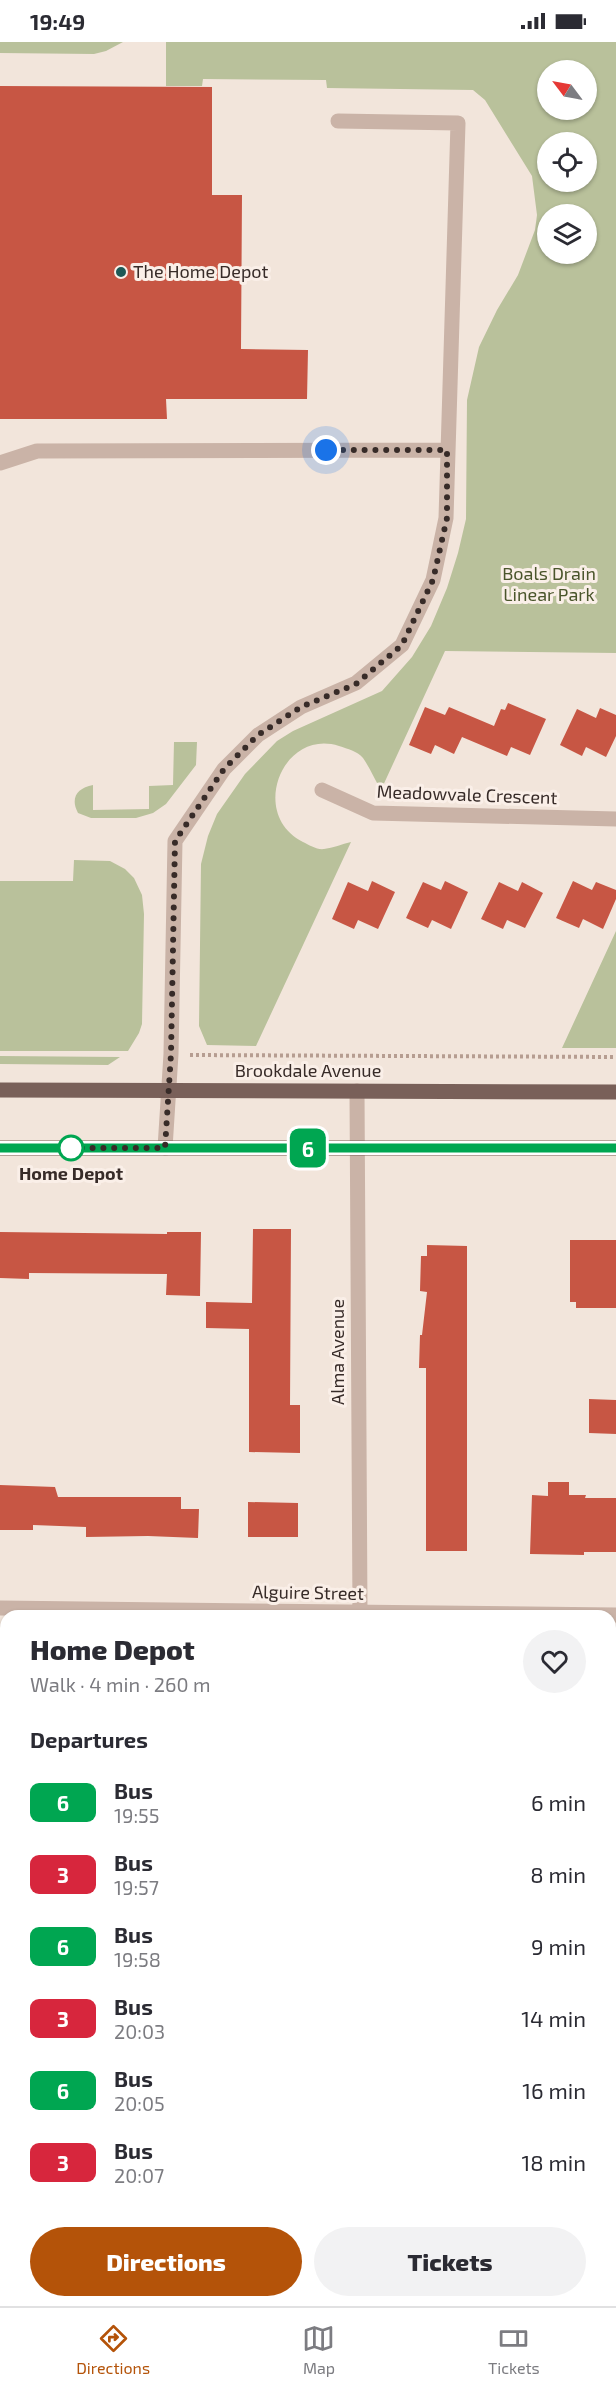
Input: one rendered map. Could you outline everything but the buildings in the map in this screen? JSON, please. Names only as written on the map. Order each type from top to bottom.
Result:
[{"type":"main road","name":"Brookdale Avenue","points":[[0,1090],[616,1092]]},
{"type":"main road","points":[[0,1148],[616,1149]]},
{"type":"street","points":[[165,1148],[171,1054],[175,841],[224,769],[258,735],[301,707],[356,684],[402,645],[433,580],[447,518],[447,450],[458,123],[338,121]]},
{"type":"street","points":[[0,463],[37,451],[447,450]]},
{"type":"street","name":"Meadowvale Crescent","points":[[321,790],[372,813],[616,819]]},
{"type":"street","name":"Alma Avenue","points":[[357,1091],[360,1610]]},
{"type":"street","name":"Alguire Street","points":[[0,1608],[144,1610]]},
{"type":"path","points":[[171,1054],[616,1057]]},
{"type":"green space","points":[[0,42],[123,42],[106,51],[94,54],[0,53]]},
{"type":"green space","name":"Boals Drain Linear Park","points":[[166,42],[616,42],[616,653],[445,651],[381,790],[363,758],[339,746],[319,744],[302,749],[288,761],[279,777],[275,795],[278,813],[286,829],[303,842],[319,849],[351,842],[256,1046],[207,1045],[199,1026],[201,864],[208,836],[217,814],[245,774],[277,741],[293,731],[382,691],[412,657],[431,626],[447,588],[466,519],[467,400],[479,347],[518,275],[535,230],[537,215],[532,176],[485,100],[473,90],[327,88],[326,80],[203,79],[202,86],[166,86]]},
{"type":"green space","points":[[174,742],[197,742],[196,765],[166,804],[153,813],[136,818],[91,818],[78,813],[75,803],[76,794],[93,785],[93,810],[149,809],[149,786],[173,785]]},
{"type":"green space","points":[[74,860],[110,861],[125,869],[134,878],[142,895],[144,914],[142,1024],[139,1033],[128,1051],[0,1051],[0,881],[73,881]]},
{"type":"green space","points":[[616,931],[616,1048],[562,1048]]},
{"type":"green space","points":[[0,1056],[120,1057],[108,1065],[0,1064]]},
{"type":"bus line","name":"6","points":[[0,1148],[616,1148]]},
{"type":"place","name":"The Home Depot","points":[[121,272]]},
{"type":"place","name":"Home Depot","points":[[71,1148]]},
{"type":"route","points":[[71,1148],[165,1148],[171,1054],[175,841],[224,769],[258,735],[301,707],[356,684],[402,645],[433,580],[447,518],[447,450],[326,450]]}]
